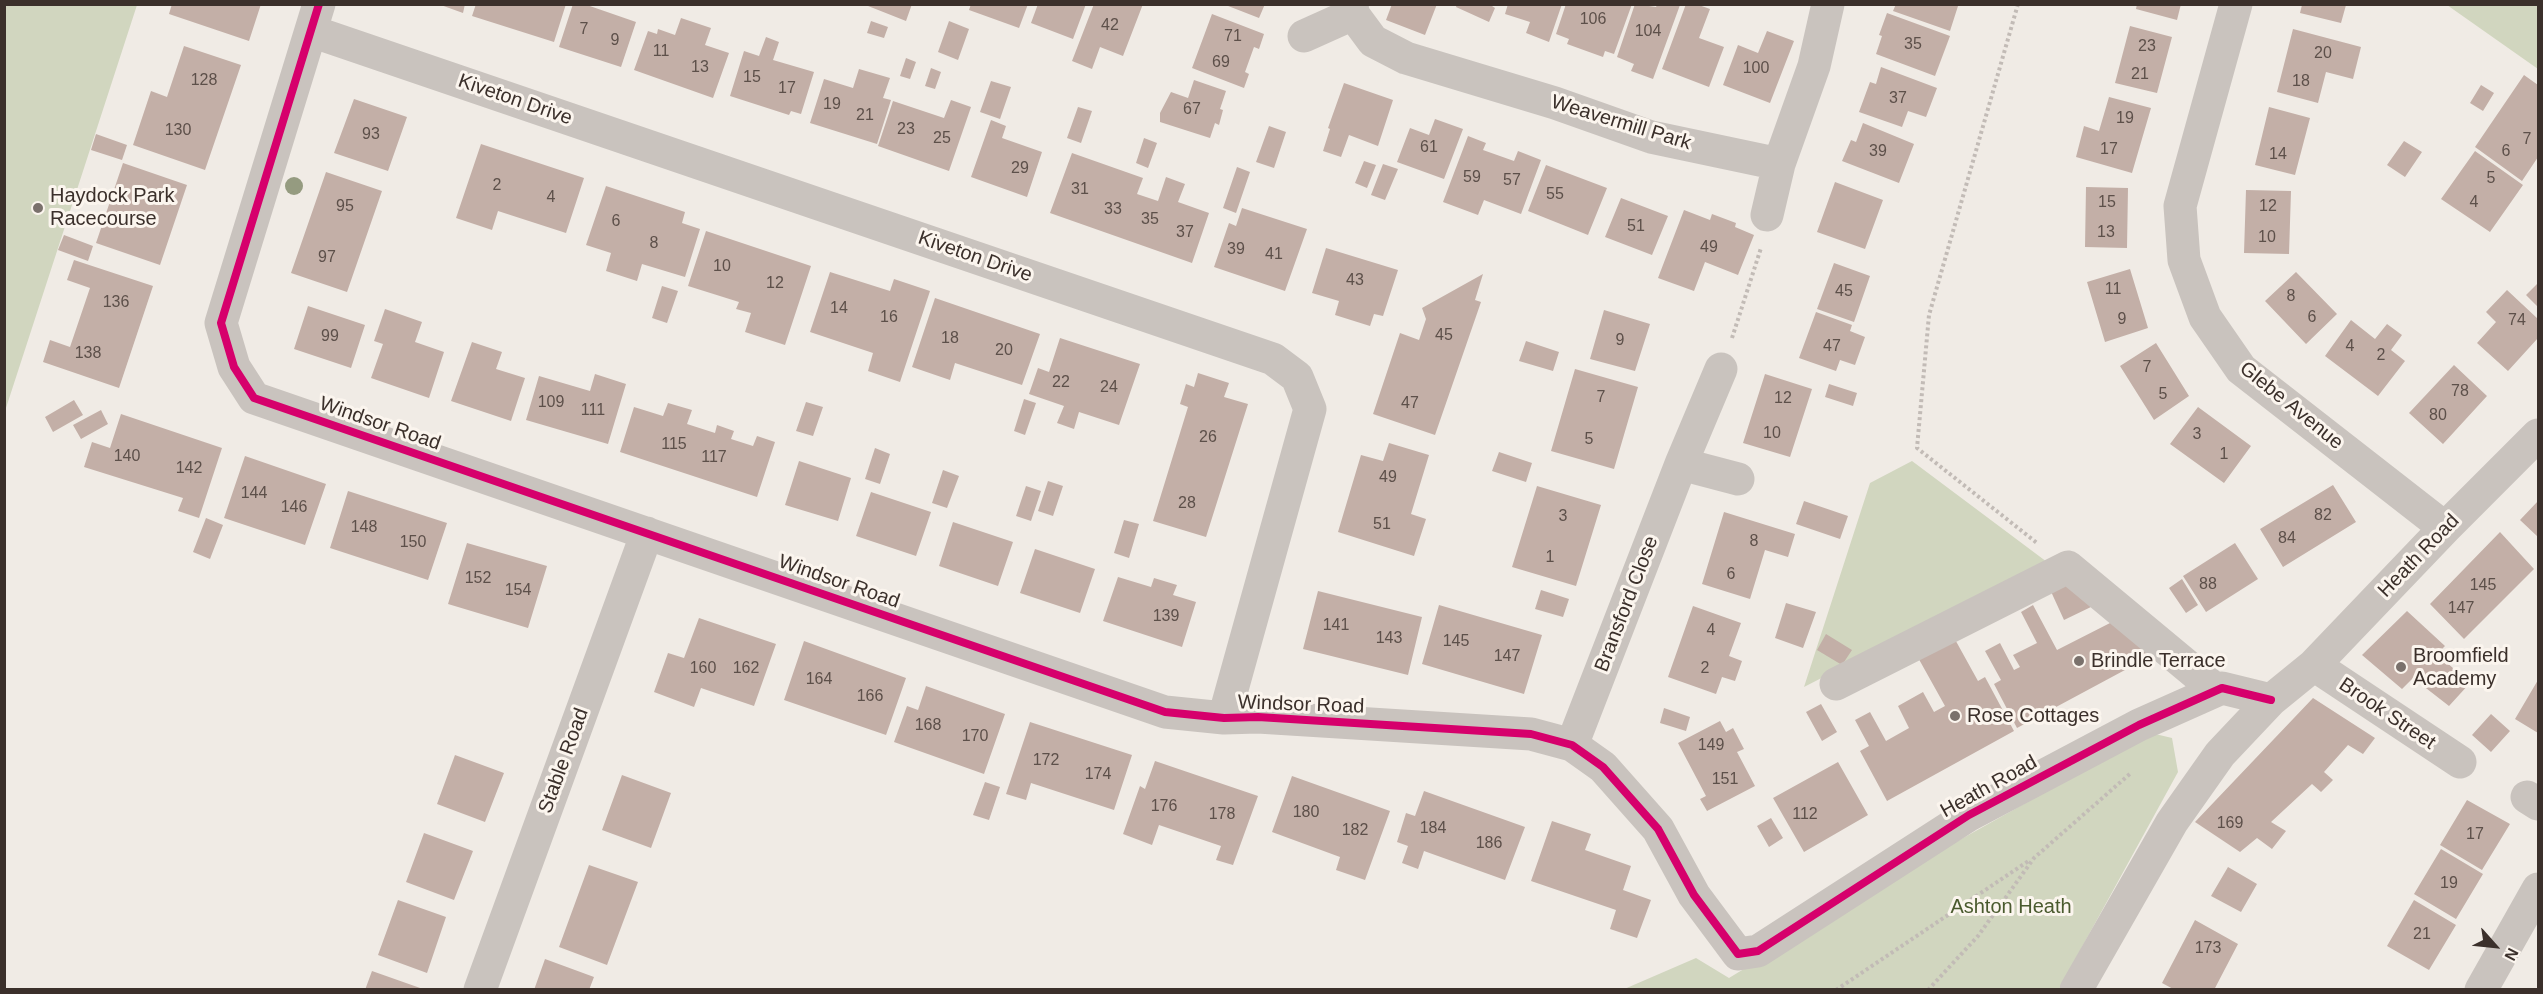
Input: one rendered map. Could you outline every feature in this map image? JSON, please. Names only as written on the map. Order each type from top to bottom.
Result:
[{"type":"street","points":[[1767,215],[1779,164],[1814,66],[1828,4]]},
{"type":"street","name":"Glebe Avenue","points":[[2236,4],[2180,206],[2184,260],[2205,316],[2241,369],[2445,528]]},
{"type":"street","name":"Weavermill Park","points":[[1304,36],[1352,9],[1373,40],[1406,58],[1555,103],[1651,137],[1779,164]]},
{"type":"street","name":"Windsor Road","points":[[315,18],[220,323],[234,367],[254,399],[1165,712],[1224,718],[1258,717],[1531,734],[1572,745],[1603,767],[1658,829],[1694,895],[1738,954]]},
{"type":"street","name":"Kiveton Drive","points":[[315,18],[1273,359],[1297,377],[1310,409],[1224,718]]},
{"type":"street","name":"Bransford Close","points":[[1572,745],[1681,464],[1721,369]]},
{"type":"street","name":"Heath Road","points":[[2076,990],[2172,822],[2220,754],[2271,700],[2314,666],[2445,528],[2538,435]]},
{"type":"street","points":[[1681,464],[1738,479]]},
{"type":"street","name":"Stable Road","points":[[480,990],[647,533]]},
{"type":"street","points":[[1836,684],[2068,567],[2216,690],[2222,688],[2271,700]]},
{"type":"street","name":"Brook Street","points":[[2314,666],[2460,762]]},
{"type":"street","name":"Heath Road","points":[[1738,954],[1758,951],[1969,815],[2139,725],[2216,690]]},
{"type":"street","points":[[2481,990],[2538,889]]},
{"type":"path","points":[[2018,4],[1929,315],[1917,448],[2068,567]]},
{"type":"path","points":[[1721,369],[1763,244],[1767,215]]},
{"type":"path","points":[[1836,990],[2034,858],[2135,770]]},
{"type":"path","points":[[1928,990],[1978,936],[2034,858]]},
{"type":"green space","name":"Haydock Park Racecourse","points":[[4,5],[137,5],[5,411]]},
{"type":"green space","points":[[2447,5],[2538,5],[2538,69]]},
{"type":"green space","points":[[1912,461],[2047,562],[1804,687],[1870,483]]},
{"type":"green space","name":"Ashton Heath","points":[[2151,733],[2172,738],[2178,772],[2059,989],[1622,990],[1696,958],[1729,978],[1913,866]]},
{"type":"building","points":[[172,4],[261,4],[249,41],[169,14]]},
{"type":"building","points":[[438,4],[465,4],[463,13]]},
{"type":"building","points":[[476,4],[566,4],[554,42],[472,16]]},
{"type":"building","points":[[573,4],[584,4],[636,22],[621,67],[559,47]]},
{"type":"building","points":[[863,4],[912,4],[906,21]]},
{"type":"building","points":[[971,4],[1028,4],[1019,28],[969,10]]},
{"type":"building","points":[[1038,4],[1086,4],[1073,39],[1031,23]]},
{"type":"building","points":[[1094,4],[1143,4],[1123,56],[1100,47],[1092,69],[1072,61]]},
{"type":"building","points":[[1223,4],[1265,4],[1259,18]]},
{"type":"building","points":[[1392,4],[1437,4],[1425,35],[1386,20]]},
{"type":"building","points":[[1457,4],[1489,4],[1495,8],[1489,22],[1456,7]]},
{"type":"building","points":[[1508,4],[1562,4],[1549,42],[1526,33],[1530,22],[1505,14]]},
{"type":"building","points":[[1566,4],[1632,4],[1614,54],[1605,51],[1603,57],[1567,44],[1569,39],[1556,34]]},
{"type":"building","points":[[1635,4],[1656,7],[1657,5],[1680,5],[1653,79],[1631,71],[1634,64],[1617,57]]},
{"type":"building","points":[[1686,4],[1696,4],[1710,9],[1699,38],[1724,47],[1709,87],[1662,69]]},
{"type":"building","points":[[1896,4],[1954,4],[1958,6],[1950,31],[1893,11]]},
{"type":"building","points":[[2137,4],[2181,4],[2177,20],[2136,9]]},
{"type":"building","points":[[2302,5],[2346,5],[2341,23],[2300,13]]},
{"type":"building","points":[[1887,13],[1950,36],[1935,76],[1876,54],[1882,36],[1879,35]]},
{"type":"building","points":[[1212,14],[1264,34],[1259,49],[1254,47],[1245,72],[1249,74],[1244,88],[1192,68]]},
{"type":"building","points":[[681,18],[711,28],[705,45],[729,53],[713,98],[634,70],[648,31],[657,34],[658,29],[675,35]]},
{"type":"building","points":[[871,21],[888,27],[884,38],[867,33]]},
{"type":"building","points":[[949,21],[969,29],[958,60],[938,52]]},
{"type":"building","points":[[2130,26],[2172,37],[2157,93],[2115,83]]},
{"type":"building","points":[[2293,29],[2361,47],[2353,79],[2326,72],[2318,103],[2277,92]]},
{"type":"building","points":[[1767,31],[1794,41],[1770,103],[1723,85],[1738,45],[1758,53]]},
{"type":"building","points":[[766,37],[779,42],[773,60],[814,72],[801,114],[791,111],[789,115],[730,96],[744,51],[759,56]]},
{"type":"building","points":[[184,46],[241,65],[205,170],[133,145],[151,91],[167,97]]},
{"type":"building","points":[[906,58],[916,62],[910,79],[900,76]]},
{"type":"building","points":[[1881,67],[1937,88],[1926,117],[1908,111],[1902,127],[1859,112],[1870,82],[1876,84]]},
{"type":"building","points":[[931,68],[941,72],[935,89],[925,86]]},
{"type":"building","points":[[859,69],[890,78],[883,98],[891,100],[877,144],[810,123],[824,79],[853,88]]},
{"type":"building","points":[[2524,75],[2538,85],[2538,157],[2522,181],[2475,147]]},
{"type":"building","points":[[1194,80],[1226,91],[1220,109],[1223,110],[1219,125],[1215,123],[1210,138],[1160,122],[1160,113],[1171,92],[1188,98]]},
{"type":"building","points":[[991,81],[1011,87],[1000,119],[980,112]]},
{"type":"building","points":[[1344,83],[1393,100],[1378,146],[1349,135],[1341,157],[1323,151],[1330,129],[1328,128]]},
{"type":"building","points":[[2481,85],[2494,93],[2483,111],[2470,103]]},
{"type":"building","points":[[2109,97],[2151,108],[2132,173],[2076,157],[2084,126],[2099,131]]},
{"type":"building","points":[[354,99],[407,117],[388,171],[334,153]]},
{"type":"building","points":[[951,100],[971,107],[949,171],[878,146],[893,101],[944,118]]},
{"type":"building","points":[[1078,107],[1092,111],[1081,143],[1067,138]]},
{"type":"building","points":[[2269,107],[2310,118],[2295,175],[2255,165]]},
{"type":"building","points":[[1435,119],[1463,129],[1444,179],[1397,162],[1410,128],[1429,135]]},
{"type":"building","points":[[991,120],[1006,126],[1002,138],[1042,152],[1027,197],[971,177]]},
{"type":"building","points":[[1863,123],[1914,144],[1899,183],[1842,161],[1851,140],[1856,142]]},
{"type":"building","points":[[1269,126],[1286,132],[1274,168],[1256,162]]},
{"type":"building","points":[[96,134],[127,145],[122,160],[91,150]]},
{"type":"building","points":[[1468,136],[1486,143],[1483,150],[1514,161],[1518,151],[1541,160],[1521,214],[1484,200],[1478,215],[1443,202]]},
{"type":"building","points":[[1144,138],[1157,143],[1148,168],[1136,163]]},
{"type":"building","points":[[2404,141],[2422,152],[2405,177],[2387,165]]},
{"type":"building","points":[[481,144],[584,178],[566,233],[498,211],[492,230],[456,218]]},
{"type":"building","points":[[2475,151],[2523,185],[2490,232],[2441,199]]},
{"type":"building","points":[[1072,153],[1143,178],[1137,194],[1158,201],[1166,177],[1185,184],[1178,202],[1209,213],[1192,263],[1050,213]]},
{"type":"building","points":[[1364,161],[1376,165],[1367,188],[1355,183]]},
{"type":"building","points":[[123,163],[187,185],[160,265],[96,243]]},
{"type":"building","points":[[1383,164],[1398,169],[1385,200],[1371,195]]},
{"type":"building","points":[[1546,165],[1607,188],[1588,235],[1528,211]]},
{"type":"building","points":[[1237,167],[1250,172],[1236,213],[1223,208]]},
{"type":"building","points":[[326,172],[382,191],[347,292],[291,273]]},
{"type":"building","points":[[1835,182],[1883,200],[1865,249],[1817,232]]},
{"type":"building","points":[[606,186],[685,212],[682,223],[700,229],[685,277],[642,264],[637,281],[606,271],[611,253],[586,245]]},
{"type":"building","points":[[2086,187],[2128,188],[2127,248],[2085,247]]},
{"type":"building","points":[[2246,190],[2291,191],[2289,254],[2244,253]]},
{"type":"building","points":[[1621,198],[1668,216],[1652,255],[1605,237]]},
{"type":"building","points":[[1242,208],[1307,229],[1285,291],[1214,267],[1229,223],[1236,226]]},
{"type":"building","points":[[1684,210],[1710,220],[1712,214],[1736,223],[1735,227],[1754,235],[1738,275],[1705,262],[1694,291],[1658,278]]},
{"type":"building","points":[[706,231],[811,266],[785,345],[745,332],[751,313],[736,309],[739,302],[688,286]]},
{"type":"building","points":[[64,235],[93,246],[88,261],[58,250]]},
{"type":"building","points":[[1326,248],[1398,270],[1383,316],[1374,314],[1370,326],[1335,315],[1339,301],[1312,293]]},
{"type":"building","points":[[74,260],[153,286],[119,388],[43,362],[50,340],[70,347],[90,288],[67,280]]},
{"type":"building","points":[[1834,263],[1870,276],[1854,322],[1817,309]]},
{"type":"building","points":[[2130,269],[2148,328],[2105,342],[2087,282]]},
{"type":"building","points":[[830,272],[890,291],[894,279],[930,291],[900,382],[868,371],[873,353],[810,332]]},
{"type":"building","points":[[2296,272],[2337,314],[2306,344],[2265,301]]},
{"type":"building","points":[[1483,274],[1475,300],[1481,302],[1435,435],[1373,414],[1400,333],[1419,340],[1426,319],[1422,308]]},
{"type":"building","points":[[2538,285],[2538,307],[2526,295]]},
{"type":"building","points":[[662,286],[678,291],[667,323],[652,318]]},
{"type":"building","points":[[2507,290],[2538,319],[2538,338],[2508,371],[2477,343],[2496,322],[2486,312]]},
{"type":"building","points":[[935,298],[1040,334],[1022,385],[955,363],[950,380],[912,367]]},
{"type":"building","points":[[308,306],[365,325],[351,368],[294,349]]},
{"type":"building","points":[[385,309],[422,322],[415,342],[444,352],[429,398],[371,378],[383,344],[374,341]]},
{"type":"building","points":[[1604,310],[1650,324],[1635,371],[1590,359]]},
{"type":"building","points":[[1816,312],[1852,325],[1850,331],[1865,337],[1855,365],[1840,360],[1836,371],[1799,358]]},
{"type":"building","points":[[2351,320],[2375,339],[2387,324],[2402,335],[2391,350],[2405,361],[2378,396],[2325,356]]},
{"type":"building","points":[[1060,338],[1140,364],[1119,425],[1079,412],[1074,429],[1057,423],[1064,406],[1029,394],[1038,368],[1049,372]]},
{"type":"building","points":[[1526,341],[1559,352],[1553,371],[1519,361]]},
{"type":"building","points":[[472,342],[502,352],[496,369],[525,378],[511,421],[451,401]]},
{"type":"building","points":[[2156,343],[2189,396],[2154,420],[2120,366]]},
{"type":"building","points":[[2454,365],[2487,396],[2443,444],[2409,413]]},
{"type":"building","points":[[1575,369],[1638,387],[1614,469],[1551,451]]},
{"type":"building","points":[[1198,373],[1229,383],[1224,397],[1248,404],[1206,537],[1153,521],[1188,407],[1180,404],[1186,384],[1194,387]]},
{"type":"building","points":[[595,374],[626,384],[608,444],[526,420],[539,376],[590,391]]},
{"type":"building","points":[[1765,374],[1812,389],[1790,457],[1743,443]]},
{"type":"building","points":[[1829,384],[1857,393],[1853,406],[1825,397]]},
{"type":"building","points":[[1024,399],[1036,403],[1025,435],[1014,431]]},
{"type":"building","points":[[74,400],[83,415],[53,432],[45,417]]},
{"type":"building","points":[[806,402],[823,407],[813,436],[796,431]]},
{"type":"building","points":[[668,403],[692,410],[687,424],[715,433],[717,425],[734,431],[731,439],[753,446],[757,436],[775,442],[757,497],[620,452],[634,407],[663,416]]},
{"type":"building","points":[[2198,407],[2251,446],[2224,483],[2170,444]]},
{"type":"building","points":[[101,410],[108,424],[81,439],[73,425]]},
{"type":"building","points":[[121,414],[222,448],[199,518],[178,511],[183,498],[84,467],[92,442],[110,448]]},
{"type":"building","points":[[1389,443],[1429,455],[1411,514],[1426,519],[1414,556],[1338,532],[1361,455],[1383,461]]},
{"type":"building","points":[[875,448],[890,454],[880,484],[865,479]]},
{"type":"building","points":[[1499,452],[1532,463],[1526,482],[1492,471]]},
{"type":"building","points":[[245,456],[326,484],[305,545],[224,518]]},
{"type":"building","points":[[799,461],[851,478],[838,521],[785,505]]},
{"type":"building","points":[[943,470],[959,476],[947,508],[932,503]]},
{"type":"building","points":[[1048,481],[1063,486],[1053,516],[1038,511]]},
{"type":"building","points":[[2333,485],[2356,522],[2283,567],[2260,529]]},
{"type":"building","points":[[1026,486],[1041,491],[1031,521],[1016,516]]},
{"type":"building","points":[[1537,486],[1601,505],[1576,586],[1512,567]]},
{"type":"building","points":[[348,491],[447,523],[428,580],[330,548]]},
{"type":"building","points":[[871,492],[931,512],[916,556],[856,536]]},
{"type":"building","points":[[1804,501],[1848,516],[1840,539],[1796,524]]},
{"type":"building","points":[[2538,501],[2538,537],[2520,520]]},
{"type":"building","points":[[1724,512],[1795,534],[1788,557],[1765,550],[1750,599],[1702,584]]},
{"type":"building","points":[[206,518],[223,525],[210,559],[193,552]]},
{"type":"building","points":[[1124,520],[1139,524],[1129,558],[1114,553]]},
{"type":"building","points":[[953,522],[1013,542],[998,586],[939,566]]},
{"type":"building","points":[[2500,532],[2534,569],[2464,639],[2430,604]]},
{"type":"building","points":[[467,543],[547,566],[528,628],[448,604]]},
{"type":"building","points":[[2235,543],[2258,579],[2206,612],[2183,576]]},
{"type":"building","points":[[1035,549],[1095,569],[1080,613],[1020,593]]},
{"type":"building","points":[[1118,577],[1151,587],[1154,578],[1177,585],[1173,595],[1196,602],[1182,647],[1103,621]]},
{"type":"building","points":[[2058,578],[2093,606],[2064,620],[2048,585]]},
{"type":"building","points":[[2182,579],[2198,605],[2186,613],[2169,588]]},
{"type":"building","points":[[1541,590],[1569,599],[1563,617],[1535,609]]},
{"type":"building","points":[[1318,591],[1422,617],[1408,675],[1303,649]]},
{"type":"building","points":[[1786,603],[1816,612],[1803,648],[1775,638]]},
{"type":"building","points":[[1439,605],[1542,635],[1524,694],[1422,664]]},
{"type":"building","name":"Brindle Terrace","points":[[2033,605],[2057,650],[2112,622],[2151,656],[2017,728],[1994,684],[2001,680],[1985,651],[2000,643],[2014,670],[2020,667],[2013,655],[2037,643],[2021,612]]},
{"type":"building","points":[[1693,606],[1741,623],[1729,656],[1742,661],[1735,681],[1722,677],[1716,694],[1668,677]]},
{"type":"building","points":[[2407,611],[2445,646],[2437,654],[2470,683],[2449,706],[2413,678],[2402,689],[2362,655]]},
{"type":"building","points":[[699,618],[776,644],[754,706],[701,688],[694,707],[654,692],[668,653],[684,658]]},
{"type":"building","points":[[1826,634],[1852,650],[1842,665],[1817,650]]},
{"type":"building","name":"Rose Cottages","points":[[1952,634],[1978,681],[1985,677],[2014,731],[1887,801],[1860,751],[1869,746],[1855,720],[1870,712],[1886,741],[1909,728],[1898,706],[1923,692],[1934,712],[1945,706],[1916,654]]},
{"type":"building","points":[[804,641],[906,678],[886,735],[784,700]]},
{"type":"building","points":[[2538,680],[2538,733],[2515,719]]},
{"type":"building","points":[[926,686],[1005,714],[984,774],[894,742],[907,706],[918,710]]},
{"type":"building","points":[[2313,698],[2375,738],[2363,754],[2348,745],[2324,772],[2333,780],[2321,792],[2312,784],[2271,822],[2286,831],[2272,849],[2257,838],[2240,852],[2195,822]]},
{"type":"building","points":[[1821,704],[1837,732],[1822,741],[1806,712]]},
{"type":"building","points":[[1664,708],[1690,717],[1686,731],[1660,723]]},
{"type":"building","points":[[2491,714],[2510,731],[2491,752],[2472,735]]},
{"type":"building","points":[[1720,721],[1726,732],[1733,728],[1744,749],[1737,752],[1755,786],[1707,811],[1700,799],[1706,796],[1678,743]]},
{"type":"building","points":[[1030,722],[1132,755],[1114,810],[1031,783],[1026,800],[1006,794]]},
{"type":"building","points":[[455,755],[504,773],[485,822],[437,804]]},
{"type":"building","points":[[1155,761],[1258,796],[1233,865],[1216,860],[1221,846],[1159,825],[1152,845],[1123,834],[1140,786],[1145,789]]},
{"type":"building","points":[[1838,762],[1868,815],[1804,852],[1773,798]]},
{"type":"building","points":[[622,775],[671,793],[651,848],[602,830]]},
{"type":"building","points":[[1292,776],[1390,811],[1365,880],[1336,870],[1340,857],[1272,832]]},
{"type":"building","points":[[985,782],[1000,787],[989,820],[973,815]]},
{"type":"building","points":[[1424,791],[1525,827],[1505,880],[1424,851],[1418,869],[1402,863],[1408,846],[1397,842],[1406,813],[1415,816]]},
{"type":"building","points":[[2467,800],[2510,824],[2482,870],[2440,845]]},
{"type":"building","points":[[1771,818],[1783,838],[1769,847],[1757,826]]},
{"type":"building","points":[[1552,821],[1591,834],[1585,850],[1631,866],[1623,890],[1651,900],[1637,938],[1610,929],[1616,910],[1531,881]]},
{"type":"building","points":[[424,833],[473,851],[454,900],[406,882]]},
{"type":"building","points":[[2441,849],[2483,874],[2456,919],[2414,894]]},
{"type":"building","points":[[589,865],[638,882],[607,965],[559,947]]},
{"type":"building","points":[[2228,867],[2257,884],[2241,912],[2211,896]]},
{"type":"building","points":[[398,900],[446,917],[427,973],[378,955]]},
{"type":"building","points":[[2414,900],[2456,925],[2429,970],[2387,946]]},
{"type":"building","points":[[2195,920],[2238,944],[2214,990],[2175,990],[2162,983]]},
{"type":"building","points":[[545,959],[594,977],[589,990],[534,990]]},
{"type":"building","points":[[372,971],[423,989],[423,990],[365,990]]},
{"type":"cycle path","points":[[319,4],[221,323],[234,367],[254,398],[1165,712],[1224,718],[1258,717],[1531,734],[1572,745],[1603,767],[1658,829],[1694,895],[1738,954],[1758,951],[1969,815],[2139,725],[2222,688],[2271,700]]},
{"type":"place","name":"Haydock Park Racecourse","points":[[38,208]]},
{"type":"place","name":"Brindle Terrace","points":[[2079,661]]},
{"type":"place","name":"Broomfield Academy","points":[[2401,667]]},
{"type":"place","name":"Rose Cottages","points":[[1955,716]]}]
